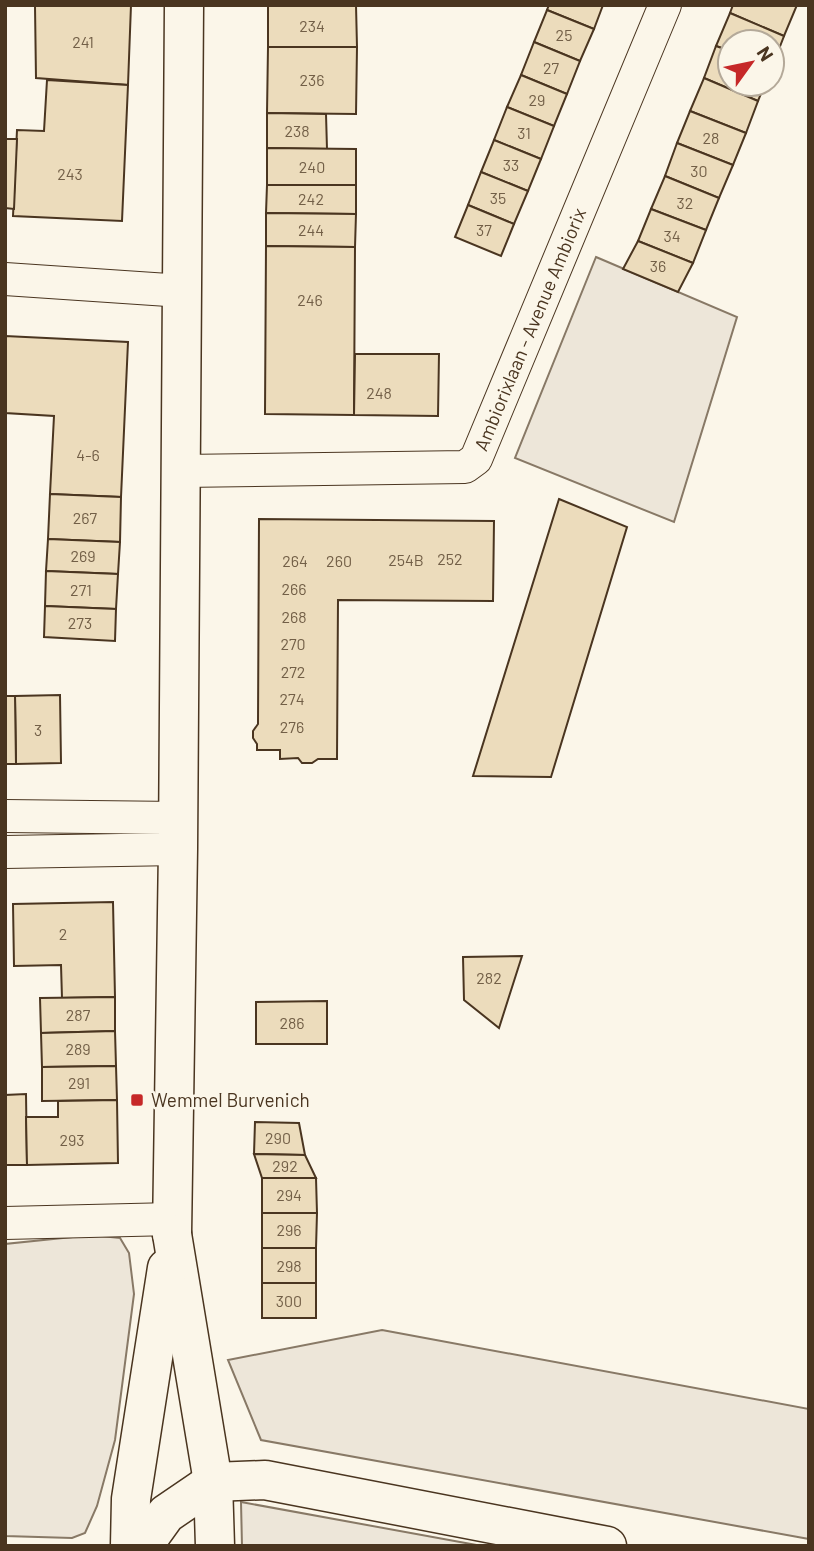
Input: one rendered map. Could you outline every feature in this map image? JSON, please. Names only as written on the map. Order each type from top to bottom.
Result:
[{"type":"main road","points":[[130,1546],[131,1499],[173,1227],[184,5]]},
{"type":"main road","points":[[173,1227],[213,1482],[215,1546]]},
{"type":"main road","points":[[143,1546],[166,1514],[213,1482],[265,1480],[607,1546]]},
{"type":"street","name":"Ambiorixlaan - Avenue Ambiorix","points":[[181,471],[465,467],[477,459],[666,5]]},
{"type":"street","points":[[5,279],[183,292]]},
{"type":"street","points":[[5,816],[178,833]]},
{"type":"street","points":[[5,852],[178,833]]},
{"type":"street","points":[[5,1223],[173,1227]]},
{"type":"shaded area","points":[[596,257],[737,317],[674,522],[515,458]]},
{"type":"shaded area","points":[[92,1235],[120,1238],[129,1253],[134,1294],[115,1440],[97,1506],[85,1533],[72,1538],[5,1536],[5,1244]]},
{"type":"shaded area","points":[[382,1330],[809,1409],[809,1539],[261,1440],[228,1360]]},
{"type":"shaded area","points":[[241,1502],[482,1546],[242,1546]]},
{"type":"building","points":[[131,5],[128,85],[36,78],[35,6]]},
{"type":"building","points":[[268,5],[356,5],[357,47],[268,47]]},
{"type":"building","points":[[549,5],[603,5],[594,29],[547,10]]},
{"type":"building","points":[[733,5],[797,5],[786,31],[786,28],[765,28],[730,13]]},
{"type":"building","points":[[547,10],[594,29],[580,61],[534,42]]},
{"type":"building","points":[[730,13],[765,28],[724,28]]},
{"type":"building","points":[[534,42],[580,61],[567,94],[521,75]]},
{"type":"building","points":[[716,46],[716,83],[704,78]]},
{"type":"building","points":[[268,47],[357,47],[356,114],[267,113]]},
{"type":"building","points":[[521,75],[567,94],[554,126],[507,107]]},
{"type":"building","points":[[704,78],[716,83],[716,98],[751,98],[758,101],[746,133],[690,111]]},
{"type":"building","points":[[47,80],[128,85],[122,221],[13,216],[17,130],[44,131]]},
{"type":"building","points":[[507,107],[554,126],[541,159],[494,140]]},
{"type":"building","points":[[690,111],[746,133],[733,165],[677,143]]},
{"type":"building","points":[[267,113],[326,114],[327,149],[267,148]]},
{"type":"building","points":[[5,139],[17,139],[14,209],[5,208]]},
{"type":"building","points":[[494,140],[541,159],[528,191],[481,172]]},
{"type":"building","points":[[677,143],[733,165],[719,198],[665,176]]},
{"type":"building","points":[[267,148],[356,149],[356,185],[267,185]]},
{"type":"building","points":[[481,172],[528,191],[514,224],[468,205]]},
{"type":"building","points":[[665,176],[719,198],[706,230],[651,209]]},
{"type":"building","points":[[267,185],[356,185],[356,214],[266,213]]},
{"type":"building","points":[[468,205],[514,224],[501,256],[455,237]]},
{"type":"building","points":[[651,209],[706,230],[693,263],[638,241]]},
{"type":"building","points":[[266,213],[356,214],[355,247],[266,246]]},
{"type":"building","points":[[638,241],[693,263],[678,292],[623,269]]},
{"type":"building","points":[[266,246],[355,247],[354,415],[265,414]]},
{"type":"building","points":[[5,336],[128,342],[121,497],[50,494],[54,416],[5,413]]},
{"type":"building","points":[[355,354],[439,354],[438,416],[354,415]]},
{"type":"building","points":[[50,494],[121,497],[120,542],[48,539]]},
{"type":"building","points":[[559,499],[627,527],[551,777],[473,776]]},
{"type":"building","points":[[259,519],[494,521],[493,601],[338,600],[337,759],[318,759],[312,763],[302,763],[298,758],[280,759],[280,750],[257,750],[253,738],[253,731],[258,724]]},
{"type":"building","points":[[48,539],[120,542],[118,574],[46,571]]},
{"type":"building","points":[[46,571],[118,574],[116,609],[45,606]]},
{"type":"building","points":[[45,606],[116,609],[115,641],[44,637]]},
{"type":"building","points":[[60,695],[61,763],[16,764],[15,696]]},
{"type":"building","points":[[5,696],[15,696],[16,764],[5,764]]},
{"type":"building","points":[[113,902],[115,997],[62,998],[61,965],[14,966],[13,904]]},
{"type":"building","points":[[522,956],[499,1028],[464,1000],[463,957]]},
{"type":"building","points":[[115,997],[115,1031],[41,1033],[40,998]]},
{"type":"building","points":[[327,1001],[327,1044],[256,1044],[256,1002]]},
{"type":"building","points":[[115,1031],[116,1066],[42,1067],[41,1033]]},
{"type":"building","points":[[116,1066],[117,1100],[42,1101],[42,1067]]},
{"type":"building","points":[[26,1094],[27,1165],[5,1165],[5,1095]]},
{"type":"building","points":[[117,1100],[118,1163],[27,1165],[26,1117],[58,1117],[58,1101]]},
{"type":"building","points":[[255,1122],[299,1123],[305,1155],[254,1154]]},
{"type":"building","points":[[254,1154],[305,1155],[316,1178],[262,1178]]},
{"type":"building","points":[[262,1178],[316,1178],[317,1213],[262,1213]]},
{"type":"building","points":[[262,1213],[317,1213],[316,1248],[262,1248]]},
{"type":"building","points":[[262,1248],[316,1248],[316,1283],[262,1283]]},
{"type":"building","points":[[262,1283],[316,1283],[316,1318],[262,1318]]},
{"type":"place","name":"Wemmel Burvenich","points":[[137,1100]]}]
